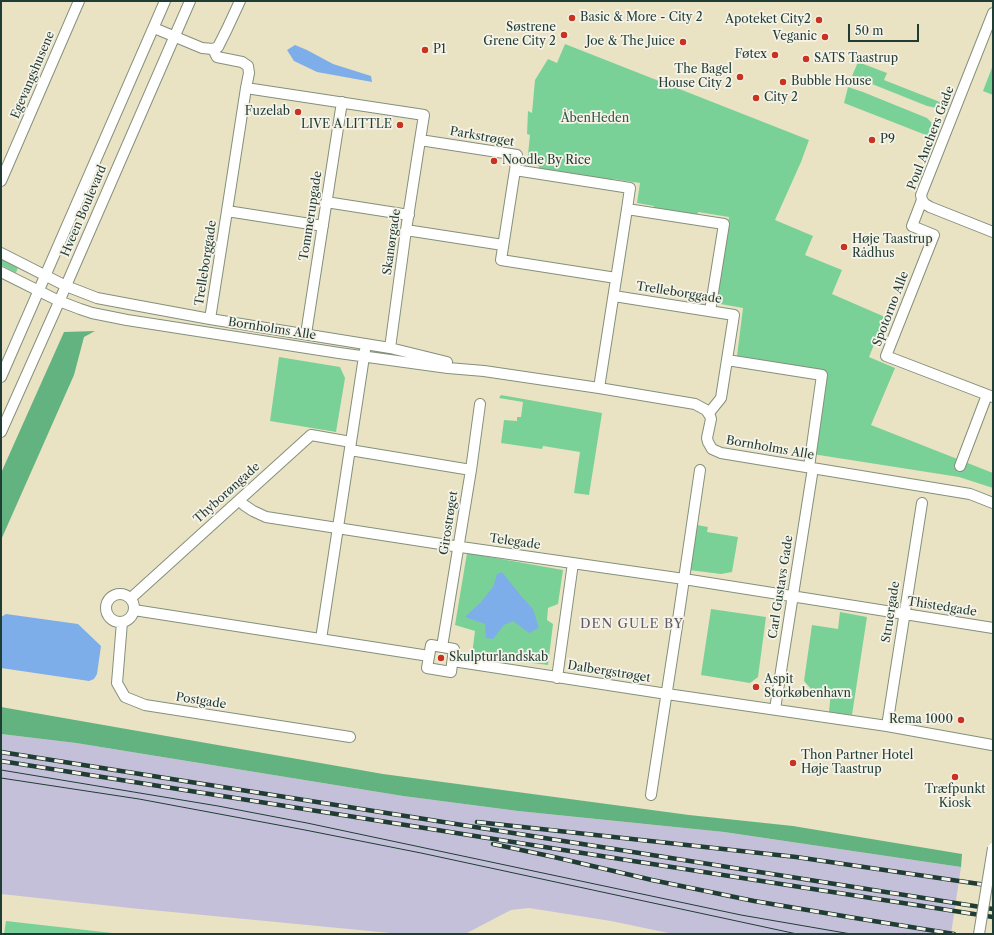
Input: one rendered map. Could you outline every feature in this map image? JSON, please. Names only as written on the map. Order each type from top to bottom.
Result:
[{"type":"street","name":"Egevangshusene","points":[[1,181],[79,1]]},
{"type":"street","name":"Hveen Boulevard","points":[[1,377],[165,1]]},
{"type":"street","name":"Hveen Boulevard","points":[[1,432],[190,1]]},
{"type":"street","points":[[154,28],[202,48],[213,49],[218,47],[228,29],[240,1]]},
{"type":"street","name":"Poul Anchers Gade","points":[[993,13],[921,195],[922,200],[930,207],[993,232]]},
{"type":"street","points":[[213,49],[218,57],[242,62],[248,66],[249,73],[227,211]]},
{"type":"street","points":[[246,88],[424,115],[420,140]]},
{"type":"street","name":"Tommerupgade","points":[[306,334],[342,102]]},
{"type":"street","name":"Parkstrøget","points":[[420,140],[517,155],[515,170]]},
{"type":"street","name":"Skanørgade","points":[[390,348],[420,140]]},
{"type":"street","points":[[599,388],[630,188],[515,170],[501,260],[616,278]]},
{"type":"street","name":"Spotorno Alle","points":[[922,200],[912,226],[934,235],[886,356],[990,396]]},
{"type":"street","points":[[326,202],[409,215]]},
{"type":"street","points":[[627,209],[724,224],[710,311]]},
{"type":"street","name":"Trelleborggade","points":[[210,319],[227,211],[323,226]]},
{"type":"street","points":[[406,230],[503,245]]},
{"type":"street","name":"Bornholms Alle","points":[[1,253],[66,286],[97,298],[210,319],[390,348],[484,371]]},
{"type":"street","name":"Bornholms Alle","points":[[1,272],[59,301],[92,313],[127,320],[364,356],[448,368],[484,371],[599,388],[695,404],[708,412],[711,419],[707,438],[710,446],[715,451],[970,494],[993,503]]},
{"type":"street","name":"Trelleborggade","points":[[614,296],[734,315],[721,398],[708,412]]},
{"type":"street","points":[[321,639],[366,344]]},
{"type":"street","points":[[727,360],[822,375],[811,468]]},
{"type":"street","points":[[960,466],[990,396]]},
{"type":"street","name":"Girostrøget","points":[[442,647],[471,470],[480,404]]},
{"type":"street","name":"Thyborøngade","points":[[131,598],[311,435],[351,446]]},
{"type":"street","points":[[351,446],[471,470]]},
{"type":"street","name":"Carl Gustavs Gade","points":[[775,709],[811,468]]},
{"type":"street","points":[[652,795],[700,470]]},
{"type":"street","name":"Telegade","points":[[239,500],[253,511],[266,517],[458,547],[793,596]]},
{"type":"street","name":"Struergade","points":[[887,726],[922,504]]},
{"type":"street","points":[[557,678],[573,563]]},
{"type":"street","points":[[124,594],[131,598],[134,610],[130,618],[122,622],[118,622],[110,618],[106,610],[106,604],[111,596],[124,594]]},
{"type":"street","name":"Thistedgade","points":[[793,596],[993,628]]},
{"type":"street","points":[[134,610],[429,656]]},
{"type":"street","name":"Postgade","points":[[122,622],[117,683],[125,697],[146,705],[350,737]]},
{"type":"street","points":[[431,645],[442,647],[454,649],[451,672],[427,668],[431,645]]},
{"type":"street","name":"Dalbergstrøget","points":[[453,661],[557,678],[887,726],[993,745]]},
{"type":"street","points":[[979,934],[993,845]]},
{"type":"shaded area","points":[[1,734],[76,743],[403,796],[518,811],[724,832],[961,867],[951,934],[673,934],[611,921],[529,908],[511,910],[465,934],[401,934],[1,894]]},
{"type":"green space","name":"ÅbenHeden","points":[[565,44],[809,140],[801,162],[775,220],[813,236],[805,255],[842,270],[832,294],[885,317],[869,357],[895,368],[871,425],[993,473],[993,488],[959,477],[806,453],[819,371],[737,356],[743,308],[715,303],[729,217],[698,212],[697,217],[653,211],[654,206],[637,203],[640,183],[613,179],[612,182],[538,170],[539,166],[527,164],[530,135],[527,134],[528,111],[532,113],[535,80],[548,59],[557,63]]},
{"type":"green space","points":[[858,62],[887,73],[884,80],[945,104],[944,106],[937,108],[927,106],[852,76]]},
{"type":"green space","points":[[993,65],[993,95],[983,91]]},
{"type":"green space","points":[[848,87],[927,118],[933,124],[936,132],[927,155],[925,153],[931,137],[844,103]]},
{"type":"green space","points":[[1,259],[18,267],[16,273],[1,265]]},
{"type":"green space","points":[[95,331],[84,337],[74,375],[1,540],[1,473],[64,332]]},
{"type":"green space","points":[[279,357],[340,367],[345,378],[336,432],[270,421]]},
{"type":"green space","points":[[501,395],[602,413],[589,495],[574,493],[580,452],[543,446],[542,449],[501,443],[504,420],[517,421],[517,417],[521,417],[523,402],[499,398]]},
{"type":"green space","points":[[697,525],[708,527],[707,532],[738,537],[732,572],[721,574],[689,570]]},
{"type":"green space","points":[[467,553],[563,570],[558,604],[548,608],[547,620],[553,624],[548,665],[472,655],[475,631],[455,625]]},
{"type":"green space","points":[[711,609],[766,617],[758,677],[750,683],[701,675]]},
{"type":"green space","points":[[840,612],[867,617],[852,715],[829,712],[831,691],[811,689],[804,681],[812,625],[838,629]]},
{"type":"green space","points":[[1,707],[383,774],[689,815],[793,826],[962,854],[961,867],[724,832],[518,811],[403,796],[76,743],[1,734]]},
{"type":"green space","points":[[6,921],[121,934],[4,934]]},
{"type":"water","points":[[295,45],[333,64],[371,76],[372,82],[317,72],[294,61],[287,50]]},
{"type":"water","points":[[502,572],[533,609],[539,628],[529,633],[513,621],[504,625],[493,639],[486,638],[485,624],[465,617],[481,602],[493,587],[497,574]]},
{"type":"water","points":[[6,614],[78,624],[101,646],[97,674],[94,679],[89,681],[1,668],[1,617]]},
{"type":"tram line","points":[[1,770],[218,806],[307,823],[741,915],[851,934]]},
{"type":"tram line","points":[[1,778],[139,799],[305,830],[421,853],[797,934]]},
{"type":"railway","points":[[1,752],[993,909]]},
{"type":"railway","points":[[1,761],[993,917]]},
{"type":"railway","points":[[477,822],[796,857],[993,886]]},
{"type":"railway","points":[[493,844],[652,880],[754,901],[954,934]]},
{"type":"place","name":"Basic & More - City 2","points":[[572,18]]},
{"type":"place","name":"Apoteket City2","points":[[819,20]]},
{"type":"place","name":"Søstrene Grene City 2","points":[[564,35]]},
{"type":"place","name":"Veganic","points":[[825,37]]},
{"type":"place","name":"Joe & The Juice","points":[[683,42]]},
{"type":"place","name":"P1","points":[[425,50]]},
{"type":"place","name":"Føtex","points":[[775,55]]},
{"type":"place","name":"SATS Taastrup","points":[[806,59]]},
{"type":"place","name":"The Bagel House City 2","points":[[740,77]]},
{"type":"place","name":"Bubble House","points":[[783,82]]},
{"type":"place","name":"City 2","points":[[756,98]]},
{"type":"place","name":"Fuzelab","points":[[298,112]]},
{"type":"place","name":"LIVE A LITTLE","points":[[400,125]]},
{"type":"place","name":"P9","points":[[872,140]]},
{"type":"place","name":"Noodle By Rice","points":[[494,161]]},
{"type":"place","name":"Høje Taastrup Rådhus","points":[[844,247]]},
{"type":"place","name":"Skulpturlandskab","points":[[441,658]]},
{"type":"place","name":"Aspit Storkøbenhavn","points":[[756,687]]},
{"type":"place","name":"Rema 1000","points":[[961,720]]},
{"type":"place","name":"Thon Partner Hotel Høje Taastrup","points":[[793,763]]},
{"type":"place","name":"Træfpunkt Kiosk","points":[[955,777]]},
{"type":"district","name":"DEN GULE BY","points":[[632,624]]}]
